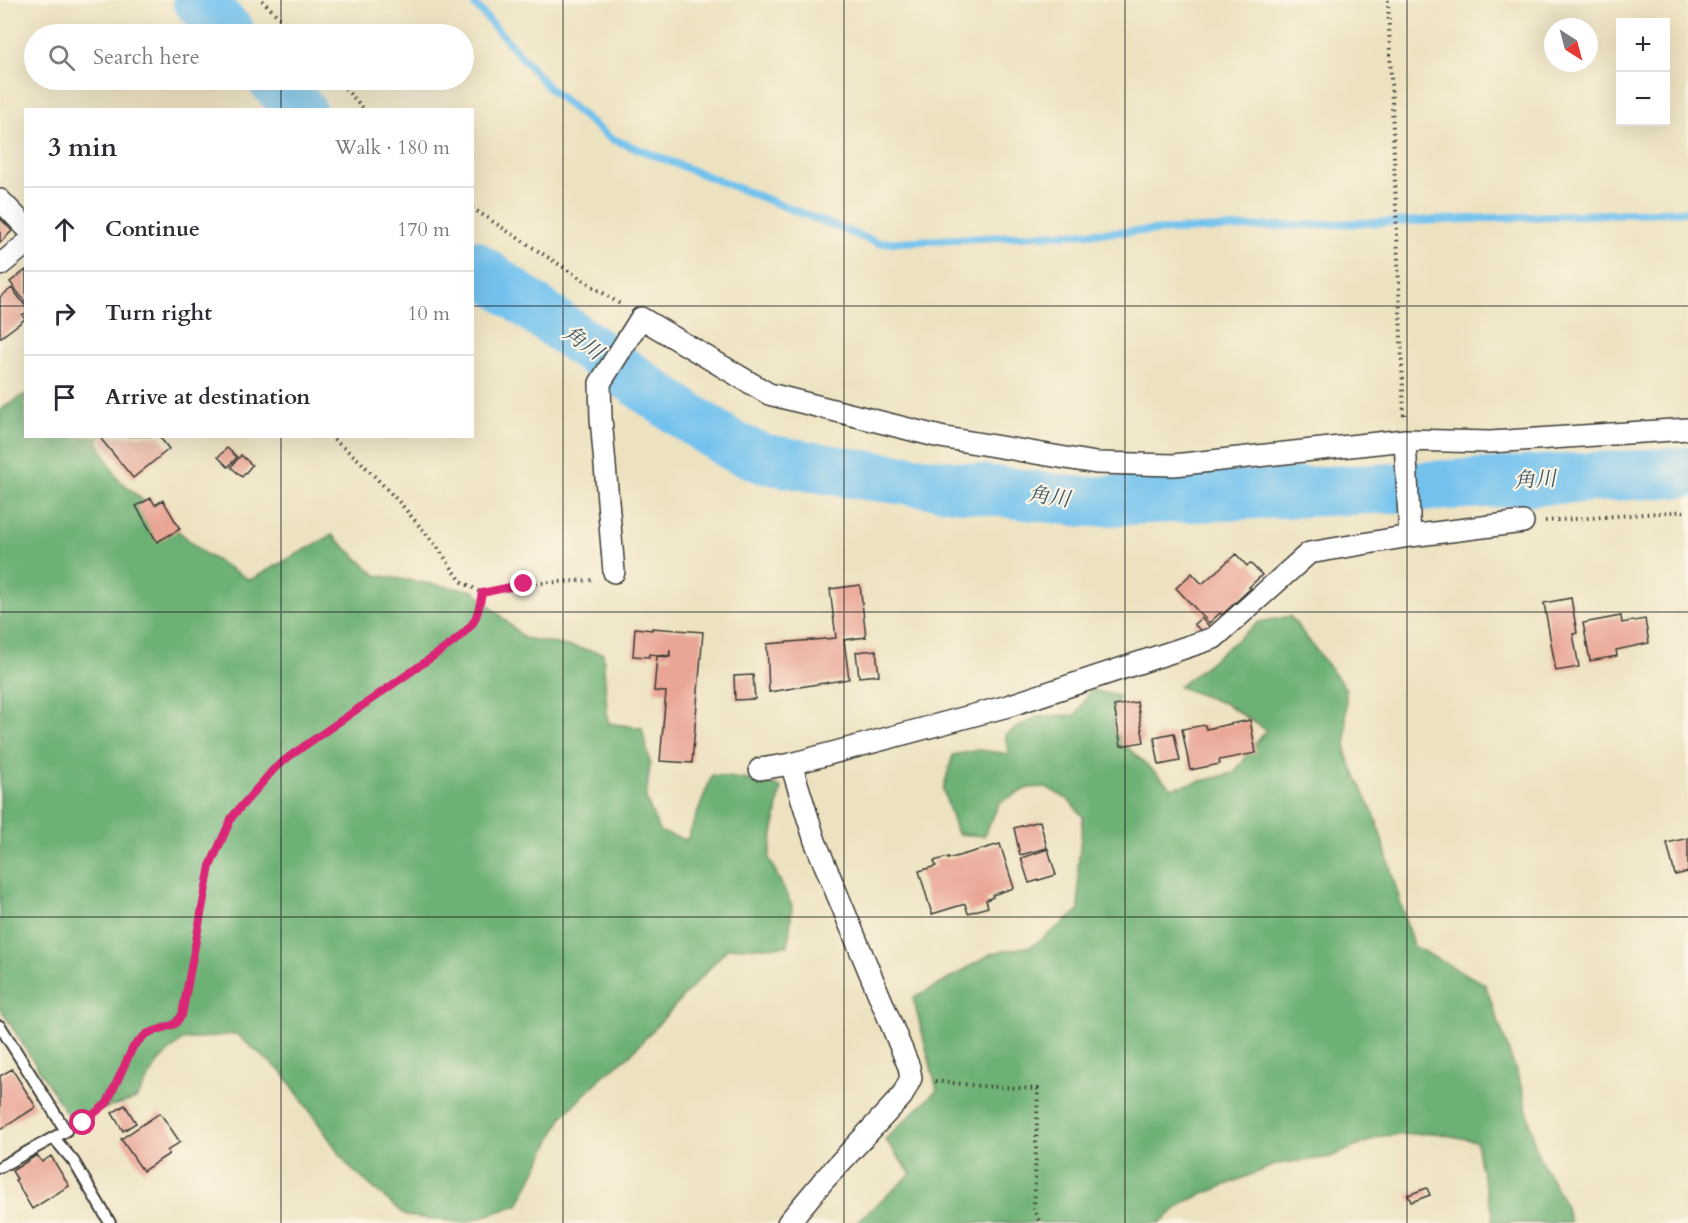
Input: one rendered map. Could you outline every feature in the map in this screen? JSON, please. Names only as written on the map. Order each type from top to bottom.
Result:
[{"type":"street","points":[[0,200],[24,225]]},
{"type":"street","points":[[0,265],[24,246]]},
{"type":"street","points":[[614,572],[600,383],[641,318],[770,394],[940,437],[1096,463],[1174,465],[1405,440],[1490,442],[1688,429]]},
{"type":"street","points":[[1405,440],[1410,536]]},
{"type":"street","points":[[760,769],[791,764],[1008,706],[1214,638],[1310,554],[1410,536],[1523,522]]},
{"type":"street","points":[[788,1223],[824,1180],[903,1096],[911,1078],[909,1067],[815,841],[791,764]]},
{"type":"lane","points":[[0,1026],[66,1131],[0,1167]]},
{"type":"lane","points":[[54,1138],[74,1162],[110,1223]]},
{"type":"path","points":[[262,0],[285,24]]},
{"type":"path","points":[[1388,0],[1405,440]]},
{"type":"path","points":[[346,90],[363,108]]},
{"type":"path","points":[[474,209],[641,318]]},
{"type":"path","points":[[332,438],[359,460],[401,504],[438,548],[461,581],[482,593],[524,584],[601,580],[614,572]]},
{"type":"path","points":[[1523,522],[1688,511]]},
{"type":"path","points":[[66,1131],[83,1123],[107,1103],[133,1047],[146,1034],[175,1024],[182,1015],[210,866],[232,817],[274,769],[290,756],[468,630],[478,616],[482,593]]},
{"type":"path","points":[[911,1078],[981,1086],[1038,1089],[1034,1209],[1040,1223]]},
{"type":"green space","points":[[24,395],[24,438],[99,438],[97,440],[117,478],[205,554],[250,580],[332,535],[376,575],[474,591],[524,638],[603,653],[608,723],[642,728],[650,763],[646,799],[660,832],[687,840],[712,775],[781,787],[769,858],[792,906],[788,946],[728,948],[629,1056],[603,1076],[563,1116],[518,1205],[465,1223],[406,1216],[349,1167],[283,1073],[236,1034],[182,1040],[159,1061],[136,1099],[70,1119],[0,1008],[0,410]]},
{"type":"green space","points":[[1290,616],[1346,689],[1346,754],[1376,819],[1413,946],[1485,984],[1522,1088],[1537,1153],[1562,1199],[1571,1223],[1492,1223],[1493,1214],[1476,1141],[1436,1133],[1381,1136],[1331,1157],[1277,1164],[1187,1201],[1159,1223],[856,1223],[911,1174],[885,1139],[937,1090],[913,998],[992,953],[1032,946],[1079,911],[1078,867],[1083,817],[1069,800],[1046,787],[1028,788],[1000,802],[984,836],[957,834],[943,789],[953,755],[979,750],[1009,754],[1005,735],[1037,716],[1076,715],[1091,690],[1119,696],[1112,728],[1126,746],[1172,788],[1234,773],[1266,730],[1226,704],[1179,687],[1259,622]]},
{"type":"building","points":[[0,218],[12,231],[0,243]]},
{"type":"building","points":[[24,272],[24,300],[10,282]]},
{"type":"building","points":[[12,288],[24,304],[22,315],[24,320],[0,338],[0,297]]},
{"type":"building","points":[[161,438],[169,449],[133,478],[101,439]]},
{"type":"building","points":[[227,448],[237,457],[228,467],[218,457]]},
{"type":"building","points":[[241,455],[252,465],[242,477],[231,467]]},
{"type":"building","points":[[151,498],[155,505],[163,500],[180,529],[157,542],[136,506]]},
{"type":"building","points":[[1236,554],[1247,566],[1250,563],[1262,575],[1222,615],[1220,613],[1209,623],[1176,588],[1192,573],[1202,584]]},
{"type":"building","points":[[860,585],[866,637],[844,640],[849,679],[769,692],[767,644],[836,638],[830,589]]},
{"type":"building","points":[[1571,598],[1577,633],[1573,634],[1579,667],[1556,671],[1544,603]]},
{"type":"building","points":[[1621,616],[1622,623],[1645,619],[1649,643],[1616,650],[1617,656],[1590,661],[1583,623]]},
{"type":"building","points":[[1201,618],[1210,627],[1204,634],[1194,624]]},
{"type":"building","points":[[635,628],[703,632],[692,763],[660,761],[666,692],[654,691],[657,656],[670,657],[670,650],[669,656],[649,654],[649,657],[633,656]]},
{"type":"building","points":[[876,650],[879,675],[859,677],[856,652]]},
{"type":"building","points":[[753,675],[755,699],[735,700],[734,676]]},
{"type":"building","points":[[1137,702],[1144,742],[1121,746],[1114,706]]},
{"type":"building","points":[[1250,720],[1256,753],[1219,760],[1220,764],[1190,770],[1182,729],[1205,725],[1206,729]]},
{"type":"building","points":[[1174,733],[1180,761],[1159,765],[1154,737]]},
{"type":"building","points":[[1040,821],[1047,848],[1020,855],[1014,828]]},
{"type":"building","points":[[1688,838],[1688,872],[1675,875],[1667,843]]},
{"type":"building","points":[[1000,844],[1014,888],[992,895],[993,897],[986,900],[988,907],[968,913],[965,904],[932,914],[919,871],[936,866],[934,861]]},
{"type":"building","points":[[1048,849],[1056,875],[1029,883],[1021,858]]},
{"type":"building","points":[[12,1069],[36,1107],[0,1130],[0,1076]]},
{"type":"building","points":[[125,1105],[136,1123],[123,1131],[112,1113]]},
{"type":"building","points":[[160,1113],[180,1142],[167,1151],[169,1154],[143,1171],[121,1139]]},
{"type":"building","points":[[37,1155],[42,1162],[51,1156],[69,1186],[32,1209],[12,1171]]},
{"type":"building","points":[[1427,1188],[1430,1195],[1411,1202],[1408,1195]]},
{"type":"waterway","name":"角川","points":[[198,0],[221,24]]},
{"type":"waterway","points":[[471,0],[550,89],[610,138],[878,243],[1688,211]]},
{"type":"waterway","name":"角川","points":[[282,90],[299,108]]},
{"type":"waterway","name":"角川","points":[[474,265],[667,403],[734,447],[765,459],[858,474],[1083,502],[1688,472]]},
{"type":"route","points":[[83,1123],[107,1103],[133,1047],[146,1034],[175,1024],[182,1015],[210,866],[232,817],[274,769],[290,756],[468,630],[478,616],[482,593],[524,584]]}]
